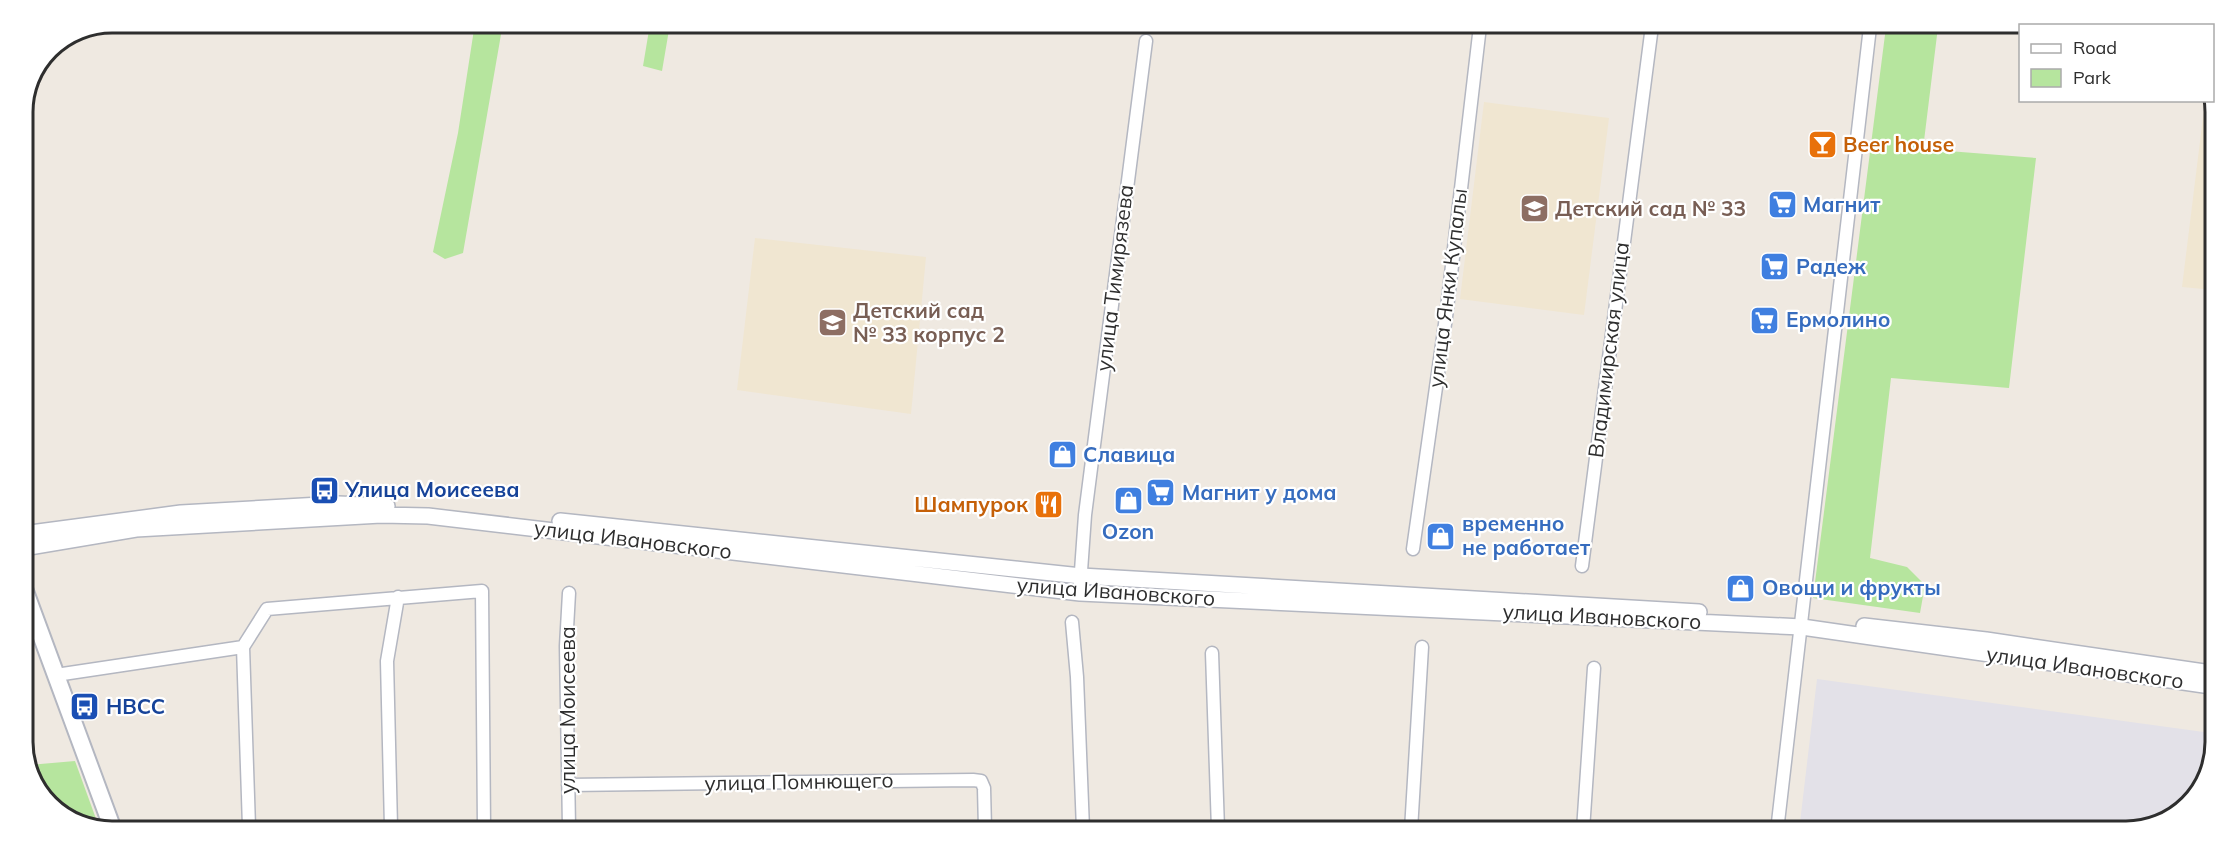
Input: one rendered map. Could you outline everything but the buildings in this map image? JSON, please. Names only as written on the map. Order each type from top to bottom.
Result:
[{"type":"main road","points":[[33,613],[110,821]]},
{"type":"street","name":"улица Янки Купалы","points":[[1413,549],[1446,317],[1479,33]]},
{"type":"street","name":"Владимирская улица","points":[[1582,566],[1651,33]]},
{"type":"street","points":[[1778,821],[1869,33]]},
{"type":"street","name":"улица Тимирязева","points":[[1080,592],[1085,514],[1146,41]]},
{"type":"street","name":"улица Ивановского","points":[[33,533],[192,513],[338,504],[426,507],[1081,576],[1802,622],[1986,640],[2205,673]]},
{"type":"street","name":"улица Ивановского","points":[[33,546],[136,529],[381,515],[428,516],[1080,592],[1802,622],[2205,685]]},
{"type":"street","points":[[249,821],[243,647],[267,609],[482,591],[484,821]]},
{"type":"street","name":"улица Моисеева","points":[[569,592],[567,646],[569,821]]},
{"type":"street","points":[[391,821],[387,661],[398,597]]},
{"type":"street","points":[[1072,622],[1077,677],[1083,821]]},
{"type":"street","points":[[56,675],[243,647]]},
{"type":"street","points":[[1412,821],[1422,647]]},
{"type":"street","points":[[1212,653],[1218,821]]},
{"type":"street","points":[[1584,821],[1594,668]]},
{"type":"street","name":"улица Помнющего","points":[[568,785],[973,780],[981,781],[984,788],[985,821]]},
{"type":"shaded area","name":"Детский сад № 33","points":[[1484,102],[1609,118],[1584,315],[1460,299]]},
{"type":"shaded area","points":[[2205,105],[2205,289],[2182,287]]},
{"type":"shaded area","name":"Детский сад № 33 корпус 2","points":[[755,238],[926,257],[911,414],[737,390]]},
{"type":"shaded area","points":[[1817,679],[2205,732],[2201,768],[2192,786],[2174,805],[2152,817],[2126,821],[1800,821]]},
{"type":"green space","points":[[473,33],[501,33],[463,253],[445,259],[433,252],[458,133]]},
{"type":"green space","points":[[648,33],[668,33],[662,71],[643,66]]},
{"type":"green space","points":[[1885,33],[1937,33],[1923,149],[2036,158],[2009,388],[1891,378],[1870,558],[1907,567],[1925,585],[1920,613],[1813,598]]},
{"type":"green space","points":[[75,761],[96,819],[77,813],[56,798],[44,782],[37,764]]},
{"type":"place","name":"Beer house","points":[[1822,145]]},
{"type":"place","name":"Магнит","points":[[1782,205]]},
{"type":"place","name":"Детский сад № 33","points":[[1534,209]]},
{"type":"place","name":"Радеж","points":[[1775,267]]},
{"type":"place","name":"Ермолино","points":[[1765,320]]},
{"type":"place","name":"Детский сад № 33 корпус 2","points":[[832,323]]},
{"type":"place","name":"Славица","points":[[1062,455]]},
{"type":"place","name":"Улица Моисеева","points":[[324,490]]},
{"type":"place","name":"Магнит у дома","points":[[1161,493]]},
{"type":"place","name":"Ozon","points":[[1128,501]]},
{"type":"place","name":"Шампурок","points":[[1049,505]]},
{"type":"place","name":"временно не работает","points":[[1441,536]]},
{"type":"place","name":"Овощи и фрукты","points":[[1741,588]]},
{"type":"place","name":"НВСС","points":[[85,707]]}]
